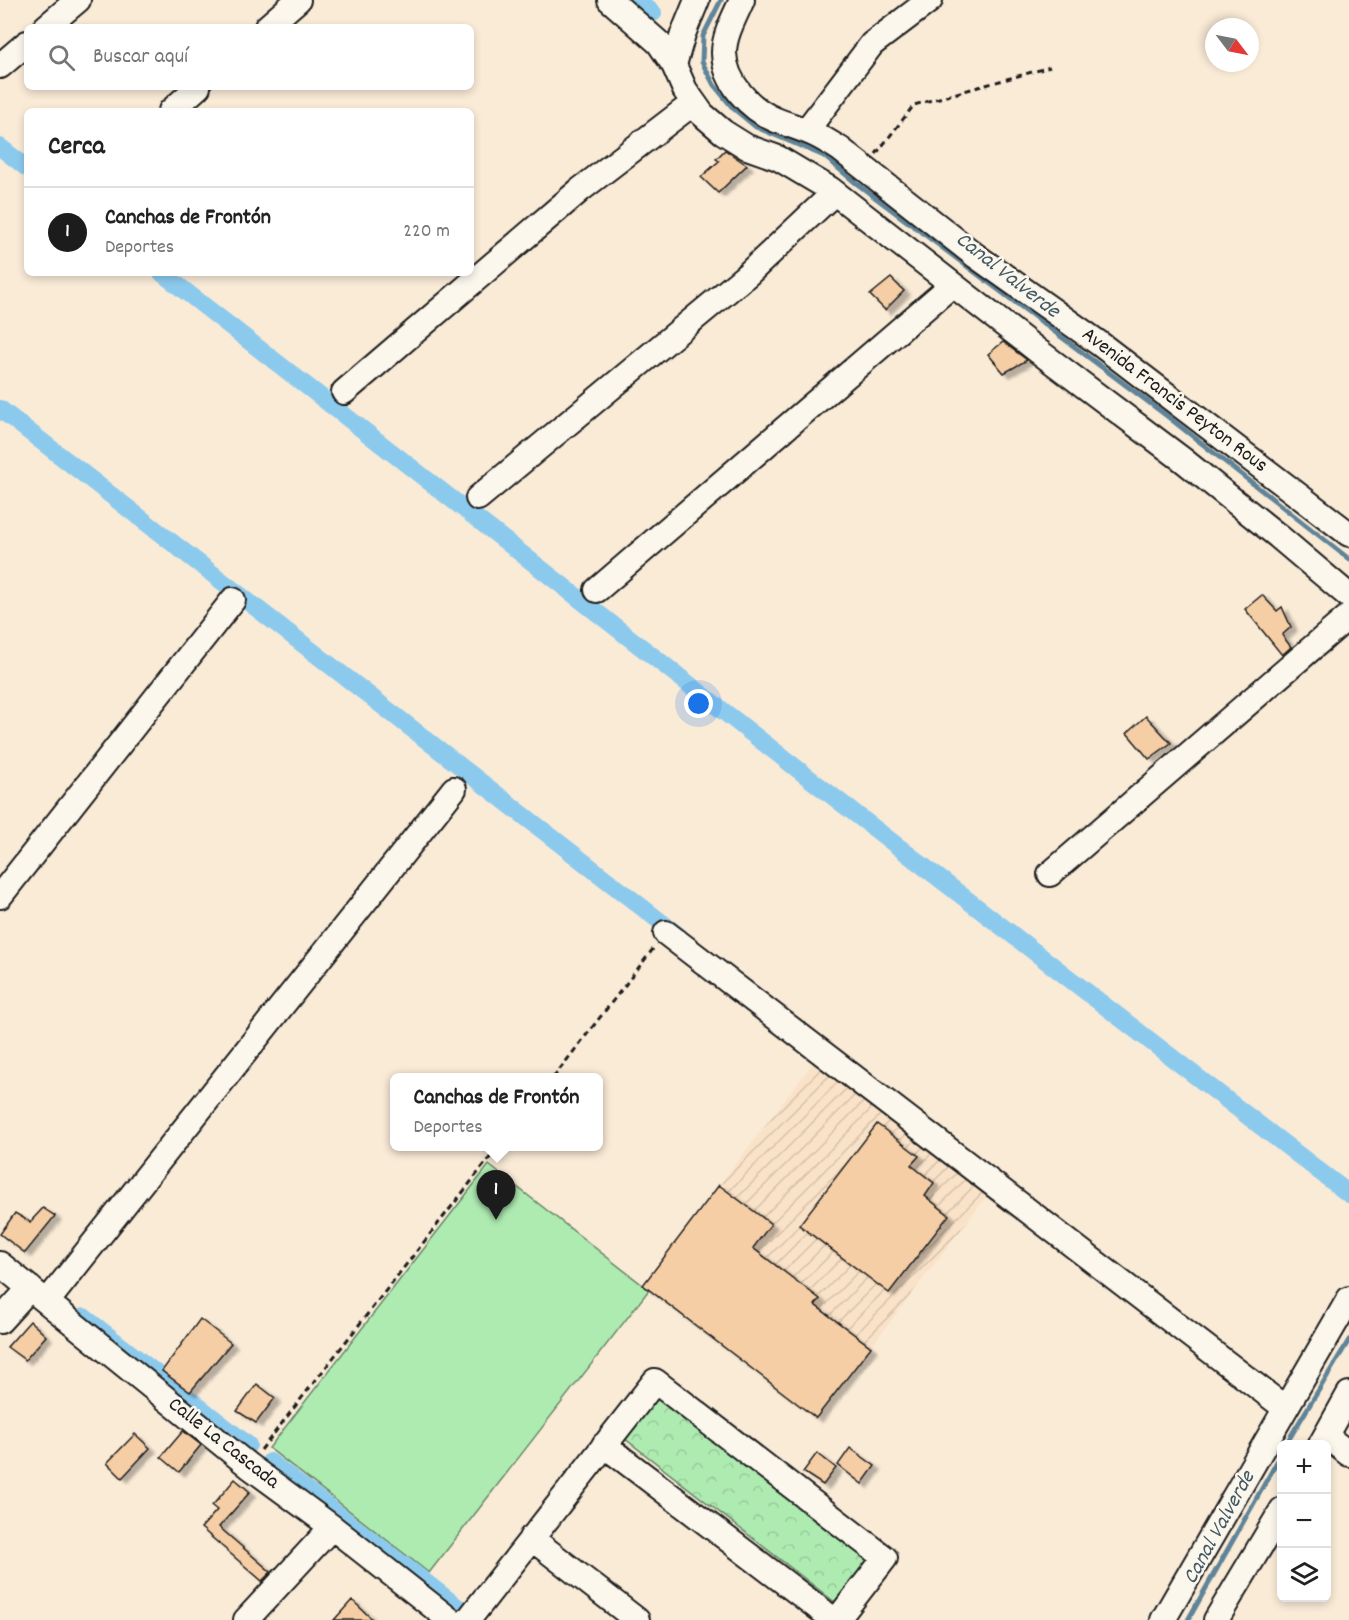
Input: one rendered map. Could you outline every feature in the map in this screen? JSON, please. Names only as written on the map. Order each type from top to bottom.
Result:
[{"type":"street","points":[[50,24],[78,0]]},
{"type":"street","points":[[270,24],[298,0]]},
{"type":"street","points":[[610,0],[659,43],[674,65],[685,90],[695,105],[723,132],[747,147],[778,159],[834,193],[1183,460],[1349,596]]},
{"type":"street","points":[[674,65],[683,34],[697,0]]},
{"type":"street","name":"Avenida Francis Peyton Rous","points":[[742,0],[728,32],[724,52],[728,75],[740,93],[757,109],[774,119],[806,131],[840,148],[976,256],[1100,344],[1349,534]]},
{"type":"street","points":[[806,131],[872,44],[930,0]]},
{"type":"street","points":[[0,66],[24,46]]},
{"type":"street","points":[[174,108],[195,90]]},
{"type":"street","points":[[344,392],[580,190],[683,111],[695,105]]},
{"type":"street","points":[[478,498],[748,274],[834,193]]},
{"type":"street","points":[[597,590],[952,285]]},
{"type":"street","points":[[0,896],[233,600]]},
{"type":"street","points":[[1050,874],[1349,616]]},
{"type":"street","points":[[0,1321],[38,1295],[454,789]]},
{"type":"street","points":[[666,933],[1285,1408]]},
{"type":"street","name":"Calle La Cascada","points":[[0,1264],[249,1466],[332,1527],[450,1620]]},
{"type":"street","points":[[1163,1620],[1349,1299]]},
{"type":"street","points":[[468,1620],[531,1538],[604,1445],[655,1381],[885,1558],[835,1620],[604,1445]]},
{"type":"street","points":[[1323,1440],[1349,1394]]},
{"type":"street","points":[[1331,1444],[1349,1454]]},
{"type":"street","points":[[1216,1620],[1277,1517]]},
{"type":"street","points":[[246,1620],[332,1527]]},
{"type":"street","points":[[531,1538],[637,1620]]},
{"type":"path","points":[[866,167],[914,105],[1050,67]]},
{"type":"path","points":[[556,1073],[666,933]]},
{"type":"path","points":[[249,1466],[495,1151]]},
{"type":"shaded area","points":[[816,1059],[990,1192],[816,1418],[643,1285]]},
{"type":"green space","points":[[489,1165],[649,1290],[429,1573],[269,1448]]},
{"type":"green space","points":[[659,1394],[870,1559],[836,1603],[624,1438]]},
{"type":"building","points":[[725,150],[747,165],[718,193],[701,177],[719,161],[716,159]]},
{"type":"building","points":[[891,278],[904,291],[885,310],[870,295]]},
{"type":"building","points":[[1003,342],[1027,360],[1004,373],[988,354]]},
{"type":"building","points":[[1262,595],[1277,611],[1282,607],[1291,627],[1282,635],[1291,647],[1282,655],[1245,609]]},
{"type":"building","points":[[1146,716],[1171,743],[1149,759],[1127,733]]},
{"type":"building","points":[[877,1124],[919,1156],[911,1165],[934,1183],[925,1196],[949,1215],[889,1293],[799,1225]]},
{"type":"building","points":[[719,1185],[771,1224],[753,1248],[820,1299],[815,1305],[871,1347],[816,1418],[643,1285]]},
{"type":"building","points":[[43,1208],[55,1216],[25,1253],[0,1234],[15,1213],[30,1222]]},
{"type":"building","points":[[200,1319],[231,1343],[190,1392],[162,1371]]},
{"type":"building","points":[[30,1321],[46,1336],[25,1360],[7,1347]]},
{"type":"building","points":[[257,1384],[275,1398],[256,1423],[237,1411]]},
{"type":"building","points":[[183,1431],[201,1445],[179,1472],[161,1457]]},
{"type":"building","points":[[135,1434],[150,1448],[122,1478],[107,1463]]},
{"type":"building","points":[[850,1448],[875,1466],[862,1484],[838,1465]]},
{"type":"building","points":[[817,1453],[836,1468],[823,1485],[803,1472]]},
{"type":"building","points":[[235,1479],[250,1492],[219,1527],[271,1572],[262,1581],[201,1528],[217,1510],[212,1506]]},
{"type":"building","points":[[352,1600],[373,1620],[334,1620]]},
{"type":"waterway","points":[[637,0],[653,13]]},
{"type":"waterway","name":"Canal Valverde","points":[[721,0],[703,36],[702,62],[714,85],[733,108],[756,127],[824,156],[856,183],[1167,416],[1349,559]]},
{"type":"waterway","points":[[0,147],[24,166]]},
{"type":"waterway","points":[[166,276],[809,778],[1349,1194]]},
{"type":"waterway","points":[[0,409],[679,936]]},
{"type":"waterway","points":[[84,1317],[248,1445]]},
{"type":"waterway","name":"Canal Valverde","points":[[1288,1440],[1349,1340]]},
{"type":"waterway","points":[[270,1462],[460,1609]]},
{"type":"waterway","name":"Canal Valverde","points":[[1188,1620],[1277,1462]]},
{"type":"place","name":"Canchas de Frontón","points":[[496,1220]]}]
